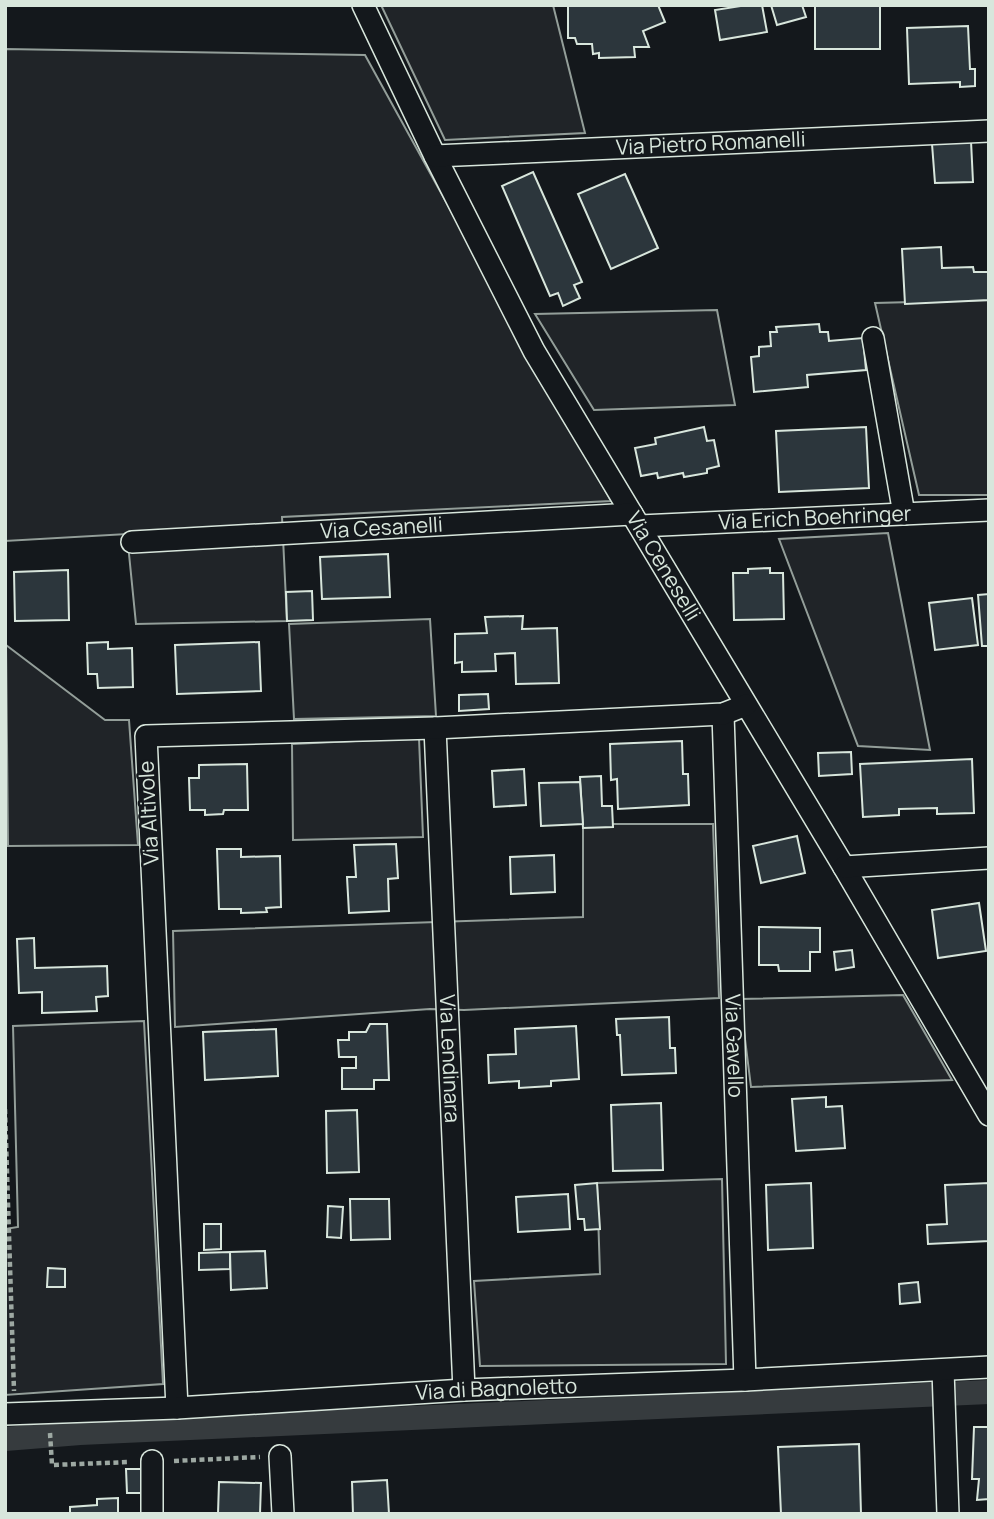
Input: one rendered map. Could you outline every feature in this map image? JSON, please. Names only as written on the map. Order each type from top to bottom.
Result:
[{"type":"street","name":"Via Ceneselli","points":[[363,5],[435,156],[534,351],[844,867],[989,1115]]},
{"type":"street","name":"Via Pietro Romanelli","points":[[435,156],[989,131]]},
{"type":"street","points":[[873,338],[904,514]]},
{"type":"street","name":"Via Erich Boehringer","points":[[636,520],[989,510]]},
{"type":"street","name":"Via Cesanelli","points":[[132,542],[636,520]]},
{"type":"street","name":"Via Altivole","points":[[177,1408],[146,736],[435,728],[723,714],[746,705]]},
{"type":"street","name":"Via Gavello","points":[[723,714],[745,1380]]},
{"type":"street","name":"Via Lendinara","points":[[435,728],[464,1390]]},
{"type":"street","points":[[844,867],[989,858]]},
{"type":"street","name":"Via di Bagnoletto","points":[[5,1414],[177,1408],[464,1390],[745,1380],[943,1377],[989,1367]]},
{"type":"street","points":[[943,1377],[948,1514]]},
{"type":"street","points":[[280,1456],[283,1514]]},
{"type":"street","points":[[152,1461],[152,1514]]},
{"type":"path","points":[[5,1109],[13,1391]]},
{"type":"path","points":[[50,1426],[52,1465]]},
{"type":"shaded area","points":[[381,5],[553,5],[585,133],[445,140]]},
{"type":"shaded area","points":[[5,49],[365,55],[611,501],[282,517],[287,621],[136,624],[127,534],[5,541]]},
{"type":"shaded area","points":[[989,300],[989,495],[919,495],[875,303]]},
{"type":"shaded area","points":[[717,310],[735,405],[594,410],[535,314]]},
{"type":"shaded area","points":[[888,533],[930,750],[858,746],[779,539]]},
{"type":"shaded area","points":[[430,619],[436,716],[294,719],[289,624]]},
{"type":"shaded area","points":[[6,645],[105,720],[129,720],[138,845],[8,846]]},
{"type":"shaded area","points":[[419,738],[423,837],[293,840],[292,744]]},
{"type":"shaded area","points":[[583,824],[713,824],[719,998],[464,1010],[430,1009],[175,1027],[173,931],[583,917]]},
{"type":"shaded area","points":[[903,995],[952,1080],[751,1087],[740,999]]},
{"type":"shaded area","points":[[144,1021],[163,1384],[5,1395],[5,1229],[18,1227],[13,1026]]},
{"type":"shaded area","points":[[722,1179],[726,1364],[480,1366],[474,1281],[600,1274],[597,1183]]},
{"type":"building","points":[[568,5],[658,5],[665,22],[643,31],[649,47],[634,47],[635,57],[599,58],[599,53],[593,54],[592,44],[577,44],[575,38],[568,38]]},
{"type":"building","points":[[762,5],[767,32],[720,40],[715,10]]},
{"type":"building","points":[[771,5],[802,5],[806,17],[777,25]]},
{"type":"building","points":[[815,5],[880,5],[880,49],[815,49]]},
{"type":"building","points":[[968,26],[970,69],[975,69],[975,86],[960,87],[960,82],[909,84],[907,28]]},
{"type":"building","points":[[971,141],[973,182],[935,183],[932,144]]},
{"type":"building","points":[[533,172],[582,282],[574,285],[580,298],[563,306],[558,293],[550,296],[502,186]]},
{"type":"building","points":[[625,174],[658,248],[611,269],[578,194]]},
{"type":"building","points":[[941,247],[942,268],[973,267],[974,272],[989,272],[989,300],[905,304],[902,249]]},
{"type":"building","points":[[819,324],[820,332],[828,332],[829,341],[863,338],[866,370],[807,375],[808,387],[754,392],[751,357],[759,356],[759,347],[771,346],[770,332],[777,332],[776,327]]},
{"type":"building","points":[[704,427],[707,441],[714,440],[719,466],[707,469],[707,473],[684,477],[683,473],[658,478],[657,473],[641,476],[635,448],[656,444],[655,438]]},
{"type":"building","points":[[866,427],[869,488],[779,492],[776,431]]},
{"type":"building","points":[[388,554],[390,597],[322,599],[320,557]]},
{"type":"building","points":[[770,568],[770,573],[783,573],[784,619],[734,620],[733,573]]},
{"type":"building","points":[[68,570],[69,620],[15,621],[14,572]]},
{"type":"building","points":[[312,591],[313,620],[287,621],[286,592]]},
{"type":"building","points":[[989,594],[989,646],[982,646],[978,595]]},
{"type":"building","points":[[972,598],[978,645],[935,650],[929,603]]},
{"type":"building","points":[[523,616],[522,629],[557,628],[559,683],[516,684],[515,653],[495,654],[496,671],[462,672],[462,662],[455,663],[455,634],[487,633],[485,617]]},
{"type":"building","points":[[108,642],[108,649],[132,648],[133,687],[98,688],[97,674],[88,674],[87,643]]},
{"type":"building","points":[[259,642],[261,691],[177,694],[175,645]]},
{"type":"building","points":[[488,694],[489,709],[459,711],[459,695]]},
{"type":"building","points":[[682,741],[683,774],[688,774],[689,805],[618,809],[617,779],[611,780],[610,744]]},
{"type":"building","points":[[851,752],[852,774],[819,776],[818,753]]},
{"type":"building","points":[[972,759],[974,813],[937,814],[937,808],[899,809],[899,815],[863,817],[860,764]]},
{"type":"building","points":[[247,764],[248,810],[224,810],[223,814],[205,815],[205,810],[190,810],[189,778],[199,778],[199,765]]},
{"type":"building","points":[[524,769],[526,805],[494,807],[492,771]]},
{"type":"building","points":[[601,776],[602,806],[612,806],[613,827],[583,828],[580,777]]},
{"type":"building","points":[[580,782],[583,824],[541,826],[539,783]]},
{"type":"building","points":[[797,836],[805,873],[761,883],[753,846]]},
{"type":"building","points":[[396,844],[398,878],[388,879],[389,911],[349,913],[347,877],[356,877],[354,845]]},
{"type":"building","points":[[217,849],[241,849],[241,857],[280,856],[281,907],[266,908],[267,912],[241,913],[241,909],[219,909]]},
{"type":"building","points":[[554,855],[555,892],[511,894],[510,857]]},
{"type":"building","points":[[979,903],[986,951],[938,958],[932,910]]},
{"type":"building","points":[[759,927],[820,928],[820,952],[810,952],[810,971],[779,971],[778,965],[759,965]]},
{"type":"building","points":[[34,938],[35,968],[107,966],[108,996],[96,997],[97,1011],[42,1013],[42,992],[19,993],[17,939]]},
{"type":"building","points":[[852,950],[854,967],[836,970],[834,952]]},
{"type":"building","points":[[669,1017],[670,1048],[675,1048],[676,1073],[622,1075],[620,1035],[617,1035],[616,1019]]},
{"type":"building","points":[[370,1024],[387,1024],[389,1080],[374,1080],[374,1089],[342,1089],[342,1068],[356,1068],[356,1057],[339,1057],[338,1040],[349,1040],[349,1032],[366,1032]]},
{"type":"building","points":[[576,1026],[579,1079],[551,1081],[551,1086],[519,1088],[519,1081],[489,1083],[488,1055],[516,1054],[515,1029]]},
{"type":"building","points":[[276,1029],[278,1076],[205,1080],[203,1032]]},
{"type":"building","points":[[826,1097],[826,1107],[842,1106],[845,1148],[796,1151],[792,1099]]},
{"type":"building","points":[[661,1103],[663,1170],[613,1171],[611,1105]]},
{"type":"building","points":[[357,1110],[359,1172],[327,1173],[326,1111]]},
{"type":"building","points":[[597,1183],[600,1229],[585,1230],[584,1219],[578,1219],[575,1185]]},
{"type":"building","points":[[811,1183],[813,1248],[768,1250],[766,1185]]},
{"type":"building","points":[[989,1183],[989,1241],[928,1244],[927,1225],[947,1224],[945,1185]]},
{"type":"building","points":[[568,1194],[570,1229],[518,1232],[516,1197]]},
{"type":"building","points":[[350,1199],[389,1199],[390,1239],[351,1240]]},
{"type":"building","points":[[328,1206],[343,1207],[341,1238],[327,1237]]},
{"type":"building","points":[[204,1224],[221,1224],[221,1249],[204,1250]]},
{"type":"building","points":[[265,1251],[267,1288],[231,1290],[230,1252]]},
{"type":"building","points":[[230,1252],[230,1269],[199,1270],[199,1253]]},
{"type":"building","points":[[48,1268],[65,1269],[65,1287],[47,1287]]},
{"type":"building","points":[[918,1282],[920,1302],[900,1304],[899,1284]]},
{"type":"building","points":[[974,1427],[989,1427],[989,1499],[977,1500],[979,1479],[972,1479]]},
{"type":"building","points":[[859,1444],[861,1514],[781,1514],[778,1447]]},
{"type":"building","points":[[126,1469],[144,1469],[145,1493],[127,1493]]},
{"type":"building","points":[[387,1480],[389,1514],[353,1514],[352,1482]]},
{"type":"building","points":[[219,1482],[261,1483],[260,1514],[218,1514]]},
{"type":"building","points":[[118,1498],[118,1514],[70,1514],[70,1507],[97,1505],[97,1499]]},
{"type":"waterway","points":[[5,1439],[80,1433],[989,1392]]}]
